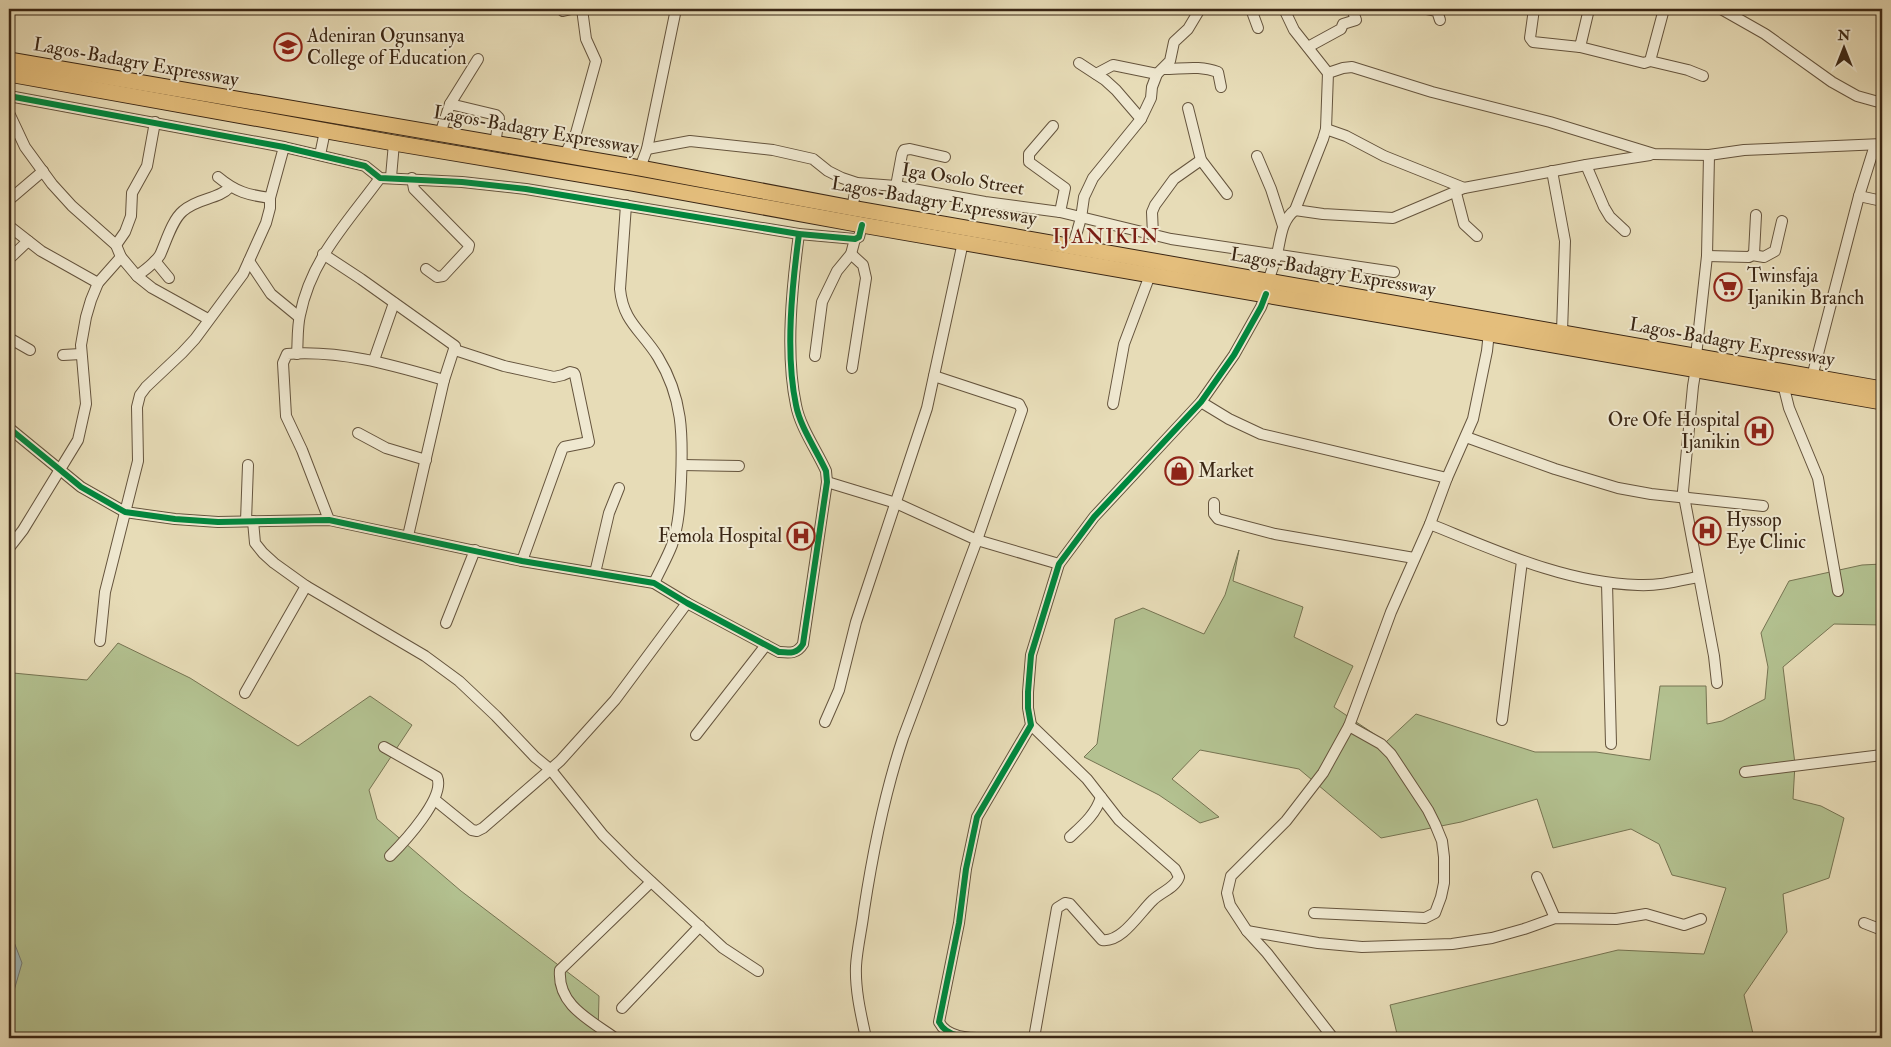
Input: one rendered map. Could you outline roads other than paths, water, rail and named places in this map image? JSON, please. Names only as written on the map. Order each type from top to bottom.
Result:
[{"type":"highway","name":"Lagos-Badagry Expressway","points":[[9,60],[640,168],[852,208],[1073,246],[1489,332],[1812,377],[1882,389]]},
{"type":"highway","name":"Lagos-Badagry Expressway","points":[[9,74],[1150,275],[1267,287],[1562,332],[1783,384],[1882,402]]},
{"type":"street","points":[[564,156],[576,133],[596,61],[586,39],[582,9]]},
{"type":"street","points":[[640,168],[648,149],[676,9]]},
{"type":"street","points":[[1073,246],[1081,218],[1084,197],[1093,178],[1141,119],[1151,98],[1152,87],[1160,71],[1170,61],[1174,42],[1188,28],[1200,9]]},
{"type":"street","points":[[1251,9],[1258,28]]},
{"type":"street","points":[[1034,1038],[1057,908],[1065,903],[1070,904],[1102,940],[1110,940],[1129,927],[1153,899],[1179,879],[1178,872],[1119,820],[1087,779],[1031,726],[1028,692],[1031,655],[1059,564],[1094,517],[1202,402],[1234,355],[1260,307],[1277,256],[1283,226],[1289,215],[1295,210],[1319,151],[1326,128],[1328,74],[1294,30],[1284,9]]},
{"type":"street","points":[[1308,47],[1341,29],[1343,24],[1356,20],[1352,9]]},
{"type":"street","points":[[1427,9],[1437,11],[1440,20]]},
{"type":"street","points":[[1534,9],[1530,38],[1533,42],[1580,47],[1644,63],[1650,61],[1704,76]]},
{"type":"street","points":[[1580,47],[1589,9]]},
{"type":"street","points":[[1650,61],[1664,9]]},
{"type":"street","points":[[1721,9],[1734,12],[1832,82],[1857,96],[1882,102]]},
{"type":"street","points":[[440,134],[450,104],[478,60]]},
{"type":"street","points":[[1079,63],[1116,90],[1141,119]]},
{"type":"street","points":[[1096,74],[1113,65],[1160,71],[1202,67],[1218,72],[1221,87]]},
{"type":"street","points":[[1328,74],[1343,68],[1352,67],[1432,92],[1550,122],[1654,154]]},
{"type":"street","points":[[9,96],[284,147],[365,166],[380,178],[412,178],[526,189],[799,234],[854,239],[859,238],[862,225]]},
{"type":"street","points":[[450,104],[496,115],[499,118],[495,144]]},
{"type":"street","points":[[1188,108],[1201,160],[1227,194]]},
{"type":"street","points":[[9,113],[25,147],[42,171],[72,206],[116,246],[121,257],[137,276],[152,288],[208,319]]},
{"type":"street","points":[[116,246],[125,232],[131,216],[132,193],[147,166],[155,122]]},
{"type":"street","points":[[1053,126],[1029,154],[1029,162],[1065,188],[1060,212]]},
{"type":"street","points":[[1326,128],[1460,190]]},
{"type":"street","points":[[320,155],[325,131]]},
{"type":"street","name":"Iga Osolo Street","points":[[648,149],[690,141],[773,150],[813,160],[835,174],[858,182],[896,186],[985,202],[1060,212],[1153,235],[1277,256],[1394,272]]},
{"type":"street","points":[[391,178],[394,143]]},
{"type":"street","points":[[1295,210],[1323,214],[1393,218],[1460,190],[1586,164],[1654,154],[1709,155],[1744,150],[1879,145],[1859,196],[1812,377]]},
{"type":"street","points":[[100,641],[106,592],[138,461],[137,407],[140,395],[146,386],[182,353],[237,284],[266,223],[270,208],[270,198],[284,147]]},
{"type":"street","points":[[896,186],[904,150],[910,149],[946,157]]},
{"type":"street","points":[[1709,155],[1707,256],[1682,483],[1714,656],[1717,683]]},
{"type":"street","points":[[1257,156],[1271,189],[1283,226]]},
{"type":"street","points":[[1153,235],[1152,212],[1155,206],[1174,179],[1201,160]]},
{"type":"street","points":[[1586,164],[1604,207],[1610,217],[1625,231]]},
{"type":"street","points":[[9,200],[42,171]]},
{"type":"street","points":[[1552,171],[1565,241],[1562,332]]},
{"type":"street","points":[[218,178],[246,195],[270,198]]},
{"type":"street","points":[[296,354],[299,317],[306,291],[323,254],[380,178]]},
{"type":"street","points":[[412,178],[414,189],[469,245],[468,250],[442,276],[437,277],[426,269]]},
{"type":"street","points":[[852,208],[858,182]]},
{"type":"street","points":[[137,276],[159,257],[166,239],[183,211],[201,200],[219,196],[230,187]]},
{"type":"street","points":[[1460,190],[1464,224],[1477,236]]},
{"type":"street","points":[[1859,196],[1882,201]]},
{"type":"street","points":[[626,206],[620,289],[621,302],[626,316],[657,356],[668,375],[676,397],[682,426],[680,508],[672,546],[654,583]]},
{"type":"street","points":[[1752,255],[1754,254],[1756,215]]},
{"type":"street","points":[[1707,256],[1752,255],[1764,257],[1775,251],[1782,221]]},
{"type":"street","points":[[9,226],[41,251],[98,283]]},
{"type":"street","points":[[9,428],[94,496],[124,512],[175,519],[250,521],[329,520],[522,561],[654,583],[687,603],[779,652],[792,653],[800,650],[803,644],[827,482],[826,472],[798,411],[793,385],[791,347],[794,278],[799,234]]},
{"type":"street","points":[[815,356],[822,302],[837,271],[851,254],[854,239]]},
{"type":"street","points":[[9,258],[28,240]]},
{"type":"street","points":[[825,722],[839,690],[856,622],[927,408],[963,242]]},
{"type":"street","points":[[323,254],[362,279],[394,304],[455,346],[444,380],[408,536]]},
{"type":"street","points":[[851,254],[863,265],[866,278],[852,368]]},
{"type":"street","points":[[9,548],[23,530],[58,469],[78,440],[86,404],[81,345],[86,317],[98,283],[121,257]]},
{"type":"street","points":[[155,261],[169,278]]},
{"type":"street","points":[[249,261],[271,294],[299,317]]},
{"type":"street","points":[[1113,404],[1124,344],[1150,275]]},
{"type":"street","points":[[374,360],[394,304]]},
{"type":"street","points":[[1333,1038],[1267,952],[1247,931],[1230,905],[1227,888],[1231,876],[1286,821],[1324,773],[1349,726],[1391,612],[1473,419],[1489,332]]},
{"type":"street","points":[[9,338],[30,350]]},
{"type":"street","points":[[455,350],[504,366],[554,376],[570,372],[574,372],[576,375],[589,442],[564,447],[562,450],[522,561]]},
{"type":"street","points":[[329,520],[285,410],[283,364],[287,354],[323,353],[374,360],[444,380]]},
{"type":"street","points":[[63,355],[82,354]]},
{"type":"street","points":[[866,1038],[858,993],[856,966],[877,834],[892,771],[977,540],[1022,410],[1019,404],[934,376]]},
{"type":"street","points":[[1783,384],[1789,408],[1818,478],[1838,591]]},
{"type":"street","points":[[1202,402],[1228,419],[1261,434],[1447,478]]},
{"type":"street","points":[[358,433],[386,448],[426,460]]},
{"type":"street","points":[[1466,437],[1555,469],[1618,488],[1651,494],[1684,496],[1763,506]]},
{"type":"street","points":[[248,465],[250,521],[256,543],[263,553],[287,574],[443,668],[496,716],[535,757],[551,770],[603,835],[651,882],[723,948],[758,971]]},
{"type":"street","points":[[682,465],[739,466]]},
{"type":"street","points":[[827,482],[896,503],[977,540],[1059,564]]},
{"type":"street","points":[[595,573],[609,514],[619,488]]},
{"type":"street","points":[[1214,504],[1214,514],[1218,519],[1275,534],[1414,558]]},
{"type":"street","points":[[1430,524],[1522,561],[1607,583],[1640,585],[1669,583],[1698,576]]},
{"type":"street","points":[[446,622],[474,550]]},
{"type":"street","points":[[1502,720],[1522,561]]},
{"type":"street","points":[[1607,583],[1611,744]]},
{"type":"street","points":[[245,694],[306,586]]},
{"type":"street","points":[[434,800],[472,830],[477,831],[551,770],[615,700],[687,603]]},
{"type":"street","points":[[696,735],[766,645]]},
{"type":"street","points":[[985,1038],[970,1038],[948,1033],[942,1029],[939,1022],[959,923],[966,869],[977,816],[1031,726]]},
{"type":"street","points":[[1314,913],[1425,918],[1435,913],[1444,883],[1442,841],[1428,810],[1391,754],[1381,744],[1349,726]]},
{"type":"street","points":[[384,747],[437,777],[439,786],[434,800],[403,843],[390,856]]},
{"type":"street","points":[[1744,772],[1882,755]]},
{"type":"street","points":[[1070,837],[1089,820],[1098,807],[1101,797]]},
{"type":"street","points":[[1538,877],[1555,918]]},
{"type":"street","points":[[615,1038],[580,1013],[566,999],[560,988],[560,970],[651,882]]},
{"type":"street","points":[[1247,931],[1362,948],[1452,944],[1492,938],[1555,918],[1616,919],[1646,914],[1684,925],[1701,919]]},
{"type":"street","points":[[1864,923],[1882,930]]},
{"type":"street","points":[[622,1008],[700,926]]},
{"type":"water","points":[[9,929],[22,963],[9,1008]]},
{"type":"place","name":"Adeniran Ogunsanya College of Education","points":[[288,47]]},
{"type":"place","name":"Twinsfaja Ijanikin Branch","points":[[1728,287]]},
{"type":"place","name":"Ore Ofe Hospital Ijanikin","points":[[1759,431]]},
{"type":"place","name":"Market","points":[[1179,471]]},
{"type":"place","name":"Hyssop Eye Clinic","points":[[1707,531]]},
{"type":"place","name":"Femola Hospital","points":[[801,536]]},
{"type":"district","name":"IJANIKIN","points":[[1106,236]]}]
